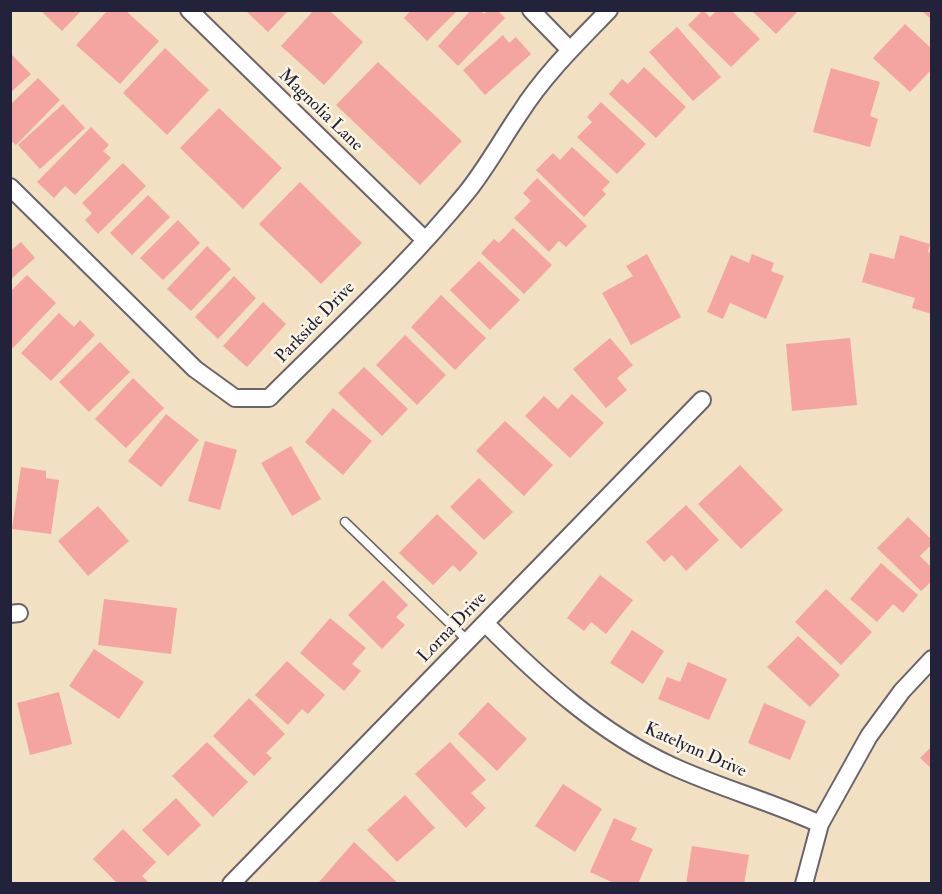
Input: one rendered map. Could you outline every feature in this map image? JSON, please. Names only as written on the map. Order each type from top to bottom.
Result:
[{"type":"street","name":"Magnolia Lane","points":[[189,10],[425,240]]},
{"type":"street","points":[[531,10],[570,50]]},
{"type":"street","name":"Parkside Drive","points":[[10,187],[195,369],[235,398],[269,398],[425,240],[467,192],[502,144],[520,112],[570,50],[609,10]]},
{"type":"street","name":"Lorna Drive","points":[[231,884],[702,400]]},
{"type":"street","name":"Katelynn Drive","points":[[485,623],[574,705],[615,736],[672,766],[820,824]]},
{"type":"street","points":[[804,884],[820,824],[870,736],[902,691],[932,659]]},
{"type":"lane","points":[[345,522],[468,641]]},
{"type":"building","points":[[40,10],[82,10],[62,31]]},
{"type":"building","points":[[108,10],[125,10],[159,41],[120,84],[76,45]]},
{"type":"building","points":[[245,10],[289,10],[268,32]]},
{"type":"building","points":[[314,10],[329,10],[363,42],[324,85],[281,46]]},
{"type":"building","points":[[411,10],[458,10],[427,41],[404,18]]},
{"type":"building","points":[[471,10],[480,10],[484,14],[488,10],[497,10],[505,18],[458,66],[438,46]]},
{"type":"building","points":[[703,10],[710,17],[717,10],[731,10],[760,39],[731,67],[688,25]]},
{"type":"building","points":[[751,10],[799,10],[776,34]]},
{"type":"building","points":[[932,10],[932,20],[923,12]]},
{"type":"building","points":[[905,24],[932,49],[932,69],[910,92],[873,58]]},
{"type":"building","points":[[677,27],[721,77],[693,101],[649,52]]},
{"type":"building","points":[[503,35],[509,43],[516,37],[531,54],[485,95],[463,70]]},
{"type":"building","points":[[165,48],[209,90],[167,135],[123,93]]},
{"type":"building","points":[[10,53],[31,74],[10,93]]},
{"type":"building","points":[[378,62],[462,141],[420,185],[336,105]]},
{"type":"building","points":[[644,67],[686,107],[656,138],[609,94],[622,79],[628,84]]},
{"type":"building","points":[[831,68],[880,82],[870,116],[878,119],[870,147],[813,132]]},
{"type":"building","points":[[38,78],[60,100],[16,145],[10,140],[10,105]]},
{"type":"building","points":[[601,102],[646,144],[617,174],[577,137],[592,122],[587,117]]},
{"type":"building","points":[[63,104],[85,128],[40,169],[18,145]]},
{"type":"building","points":[[219,108],[282,168],[243,209],[180,148]]},
{"type":"building","points":[[91,127],[109,145],[103,151],[111,158],[75,195],[65,186],[54,198],[37,182]]},
{"type":"building","points":[[572,147],[610,182],[602,190],[606,194],[584,217],[536,170],[553,153],[560,160]]},
{"type":"building","points":[[123,163],[146,186],[98,234],[85,220],[92,213],[82,203]]},
{"type":"building","points":[[537,178],[587,226],[566,247],[559,241],[549,252],[514,218],[531,201],[523,193]]},
{"type":"building","points":[[300,182],[362,243],[321,284],[259,224]]},
{"type":"building","points":[[148,195],[170,217],[132,255],[110,233]]},
{"type":"building","points":[[178,220],[200,243],[163,280],[140,258]]},
{"type":"building","points":[[513,228],[552,265],[524,294],[481,253],[494,239],[499,243]]},
{"type":"building","points":[[900,235],[930,244],[928,252],[932,253],[932,314],[912,308],[915,298],[862,282],[870,253],[894,259]]},
{"type":"building","points":[[21,242],[35,258],[10,280],[10,251]]},
{"type":"building","points":[[207,246],[231,269],[191,311],[167,289]]},
{"type":"building","points":[[647,254],[681,317],[631,345],[602,293],[633,276],[626,266]]},
{"type":"building","points":[[752,254],[774,263],[771,271],[784,276],[766,319],[730,303],[723,319],[707,312],[731,255],[749,263]]},
{"type":"building","points":[[479,261],[520,300],[490,330],[450,290]]},
{"type":"building","points":[[27,275],[56,303],[13,348],[10,345],[10,292]]},
{"type":"building","points":[[234,276],[256,298],[218,339],[195,317]]},
{"type":"building","points":[[441,295],[486,338],[455,370],[411,327]]},
{"type":"building","points":[[263,302],[286,324],[247,367],[223,346]]},
{"type":"building","points":[[59,313],[74,327],[80,320],[95,335],[51,381],[21,353]]},
{"type":"building","points":[[405,335],[446,375],[417,405],[376,365]]},
{"type":"building","points":[[610,338],[633,365],[617,378],[627,390],[606,408],[573,369]]},
{"type":"building","points":[[850,338],[857,405],[792,411],[786,344]]},
{"type":"building","points":[[100,342],[130,372],[89,412],[59,382]]},
{"type":"building","points":[[364,367],[408,409],[382,436],[338,393]]},
{"type":"building","points":[[133,378],[164,408],[126,448],[95,419]]},
{"type":"building","points":[[572,394],[604,423],[570,458],[525,416],[544,396],[558,409]]},
{"type":"building","points":[[333,408],[372,441],[343,475],[305,442]]},
{"type":"building","points":[[166,414],[199,440],[161,487],[128,461]]},
{"type":"building","points":[[505,421],[553,465],[524,496],[476,451]]},
{"type":"building","points":[[205,441],[237,450],[220,510],[188,501]]},
{"type":"building","points":[[291,446],[321,499],[292,516],[261,463]]},
{"type":"building","points":[[740,465],[783,510],[741,549],[698,504]]},
{"type":"building","points":[[21,467],[46,471],[46,478],[59,480],[51,534],[12,529]]},
{"type":"building","points":[[479,478],[513,512],[484,540],[450,507]]},
{"type":"building","points":[[686,505],[719,540],[686,571],[672,555],[664,562],[646,542]]},
{"type":"building","points":[[98,506],[129,541],[88,576],[58,541]]},
{"type":"building","points":[[437,514],[478,553],[460,572],[453,565],[433,585],[399,553]]},
{"type":"building","points":[[908,517],[932,540],[932,544],[920,556],[932,568],[932,581],[921,591],[877,548]]},
{"type":"building","points":[[881,563],[918,595],[903,613],[893,604],[877,622],[850,599]]},
{"type":"building","points":[[600,575],[633,600],[606,634],[591,622],[584,631],[567,618]]},
{"type":"building","points":[[383,580],[408,605],[396,617],[405,625],[382,649],[348,615]]},
{"type":"building","points":[[826,589],[872,632],[841,665],[795,622]]},
{"type":"building","points":[[104,599],[177,608],[171,654],[98,645]]},
{"type":"building","points":[[330,618],[366,648],[352,664],[361,671],[344,691],[300,653]]},
{"type":"building","points":[[632,630],[664,651],[643,684],[610,663]]},
{"type":"building","points":[[798,636],[840,675],[810,707],[767,667]]},
{"type":"building","points":[[94,649],[144,682],[119,719],[69,686]]},
{"type":"building","points":[[287,661],[325,695],[308,714],[302,709],[288,725],[255,695]]},
{"type":"building","points":[[688,662],[727,679],[709,720],[658,699],[667,677],[680,682]]},
{"type":"building","points":[[59,692],[72,744],[30,755],[17,703]]},
{"type":"building","points":[[249,698],[285,734],[266,753],[272,758],[254,776],[213,736]]},
{"type":"building","points":[[488,702],[527,739],[497,771],[458,734]]},
{"type":"building","points":[[764,703],[806,721],[790,760],[748,743]]},
{"type":"building","points":[[207,742],[248,782],[213,817],[172,776]]},
{"type":"building","points":[[450,742],[486,780],[471,793],[486,808],[466,828],[415,774]]},
{"type":"building","points":[[932,746],[932,769],[920,758]]},
{"type":"building","points":[[563,784],[602,809],[575,852],[535,826]]},
{"type":"building","points":[[405,795],[435,828],[397,862],[367,830]]},
{"type":"building","points":[[176,798],[201,825],[168,856],[142,830]]},
{"type":"building","points":[[614,818],[637,828],[631,840],[653,849],[638,884],[616,884],[590,872]]},
{"type":"building","points":[[123,829],[156,862],[142,876],[150,884],[118,884],[93,859]]},
{"type":"building","points":[[354,842],[399,884],[319,882]]},
{"type":"building","points":[[692,846],[749,855],[744,884],[686,884]]}]
